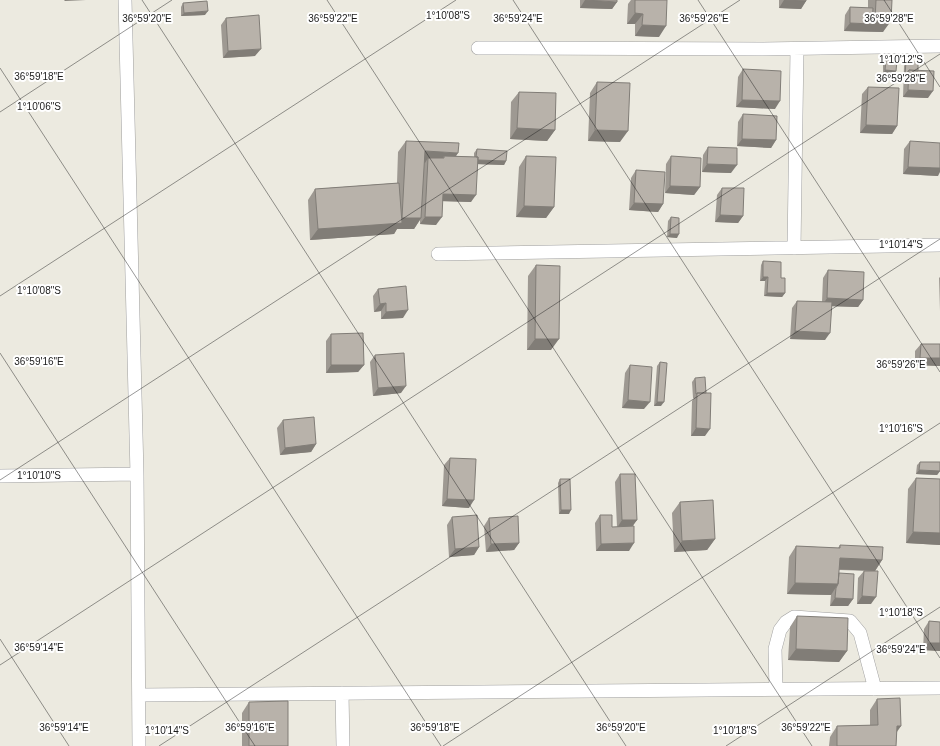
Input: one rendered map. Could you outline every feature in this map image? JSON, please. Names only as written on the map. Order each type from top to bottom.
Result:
[{"type":"street","points":[[125,0],[137,474],[140,746]]},
{"type":"street","points":[[478,48],[797,48],[940,46]]},
{"type":"street","points":[[794,248],[797,48]]},
{"type":"street","points":[[438,254],[940,245]]},
{"type":"street","points":[[0,476],[137,474]]},
{"type":"street","points":[[776,689],[775,649],[780,630],[786,622],[794,617],[850,621],[860,633],[875,689]]},
{"type":"street","points":[[140,695],[940,688]]},
{"type":"street","points":[[342,693],[343,746]]},
{"type":"building","points":[[585,0],[617,0],[617,2]]},
{"type":"building","points":[[635,0],[667,0],[666,26],[642,25],[643,14],[635,13]]},
{"type":"building","points":[[784,0],[806,0],[806,1]]},
{"type":"building","points":[[876,0],[892,0],[891,21],[875,21]]},
{"type":"building","points":[[207,1],[208,11],[184,13],[183,3]]},
{"type":"building","points":[[850,7],[873,8],[872,24],[850,23]]},
{"type":"building","points":[[259,15],[261,49],[228,51],[226,18]]},
{"type":"building","points":[[886,60],[897,61],[896,71],[885,70]]},
{"type":"building","points":[[906,62],[918,62],[918,71],[909,70],[905,74]]},
{"type":"building","points":[[743,69],[781,71],[780,101],[742,100]]},
{"type":"building","points":[[909,70],[934,71],[933,91],[908,90]]},
{"type":"building","points":[[597,82],[630,83],[628,131],[595,130]]},
{"type":"building","points":[[868,87],[899,88],[897,126],[866,125]]},
{"type":"building","points":[[519,92],[556,93],[555,130],[517,128]]},
{"type":"building","points":[[743,114],[777,116],[776,140],[742,139]]},
{"type":"building","points":[[406,141],[459,143],[458,153],[425,151],[421,218],[402,218]]},
{"type":"building","points":[[910,141],[940,143],[940,168],[908,167]]},
{"type":"building","points":[[708,147],[737,148],[737,165],[707,164]]},
{"type":"building","points":[[477,149],[507,151],[506,161],[478,160],[478,157],[476,157]]},
{"type":"building","points":[[444,156],[478,157],[476,195],[443,194],[442,217],[425,217],[428,158],[444,158]]},
{"type":"building","points":[[526,156],[556,157],[554,207],[524,206]]},
{"type":"building","points":[[671,156],[701,158],[700,187],[670,186]]},
{"type":"building","points":[[636,170],[665,172],[663,204],[634,203]]},
{"type":"building","points":[[399,183],[402,223],[318,229],[315,189]]},
{"type":"building","points":[[722,188],[744,188],[743,216],[720,215]]},
{"type":"building","points":[[671,217],[679,218],[679,234],[670,234]]},
{"type":"building","points":[[763,261],[781,262],[781,278],[785,278],[785,293],[767,293],[768,277],[763,277]]},
{"type":"building","points":[[536,265],[560,266],[559,339],[535,339]]},
{"type":"building","points":[[828,270],[864,272],[863,300],[827,298]]},
{"type":"building","points":[[406,286],[408,310],[386,312],[386,303],[380,304],[378,289]]},
{"type":"building","points":[[797,301],[832,302],[830,333],[795,331]]},
{"type":"building","points":[[363,333],[364,365],[331,365],[331,334]]},
{"type":"building","points":[[921,344],[940,344],[940,358],[920,358]]},
{"type":"building","points":[[404,353],[406,386],[378,388],[375,355]]},
{"type":"building","points":[[660,362],[667,363],[664,402],[657,402]]},
{"type":"building","points":[[630,365],[652,367],[650,402],[628,400]]},
{"type":"building","points":[[705,377],[706,393],[696,394],[695,378]]},
{"type":"building","points":[[697,393],[711,393],[710,429],[696,428]]},
{"type":"building","points":[[314,417],[316,444],[285,448],[283,420]]},
{"type":"building","points":[[450,458],[476,459],[474,500],[447,499]]},
{"type":"building","points":[[920,462],[940,462],[940,471],[919,470]]},
{"type":"building","points":[[620,474],[635,474],[637,520],[622,520]]},
{"type":"building","points":[[916,478],[940,479],[940,533],[913,532]]},
{"type":"building","points":[[560,479],[570,479],[571,510],[561,510]]},
{"type":"building","points":[[713,500],[715,539],[682,541],[680,502]]},
{"type":"building","points":[[477,515],[479,547],[455,549],[452,517]]},
{"type":"building","points":[[600,515],[612,515],[612,527],[634,526],[634,543],[601,544]]},
{"type":"building","points":[[518,516],[519,543],[491,544],[489,518]]},
{"type":"building","points":[[840,545],[883,547],[882,560],[840,558],[838,584],[795,583],[796,546],[840,548]]},
{"type":"building","points":[[864,571],[878,571],[876,597],[862,596]]},
{"type":"building","points":[[839,573],[854,574],[853,599],[835,598]]},
{"type":"building","points":[[797,616],[848,618],[847,651],[796,649]]},
{"type":"building","points":[[929,621],[940,622],[940,643],[928,643]]},
{"type":"building","points":[[900,698],[901,726],[897,726],[896,746],[837,746],[837,726],[878,725],[877,699]]},
{"type":"building","points":[[288,701],[288,746],[249,746],[249,702]]}]
